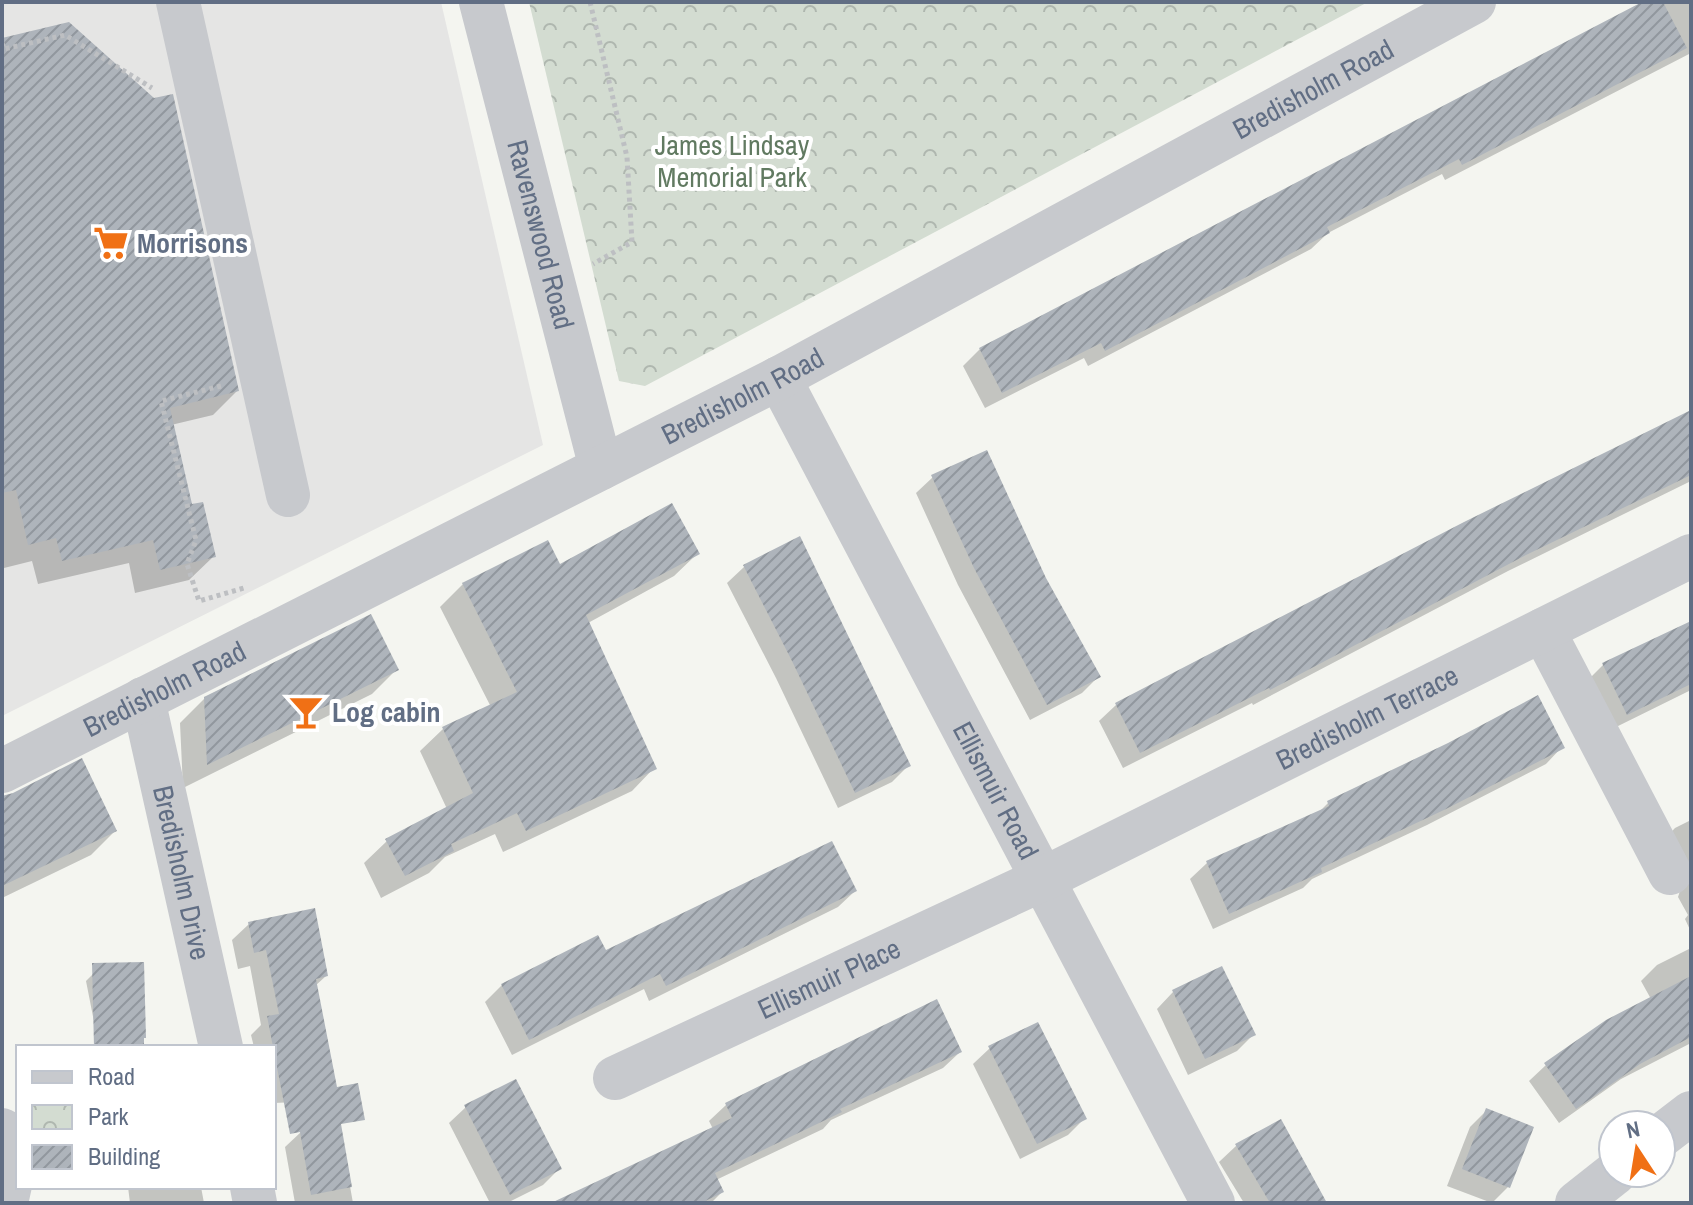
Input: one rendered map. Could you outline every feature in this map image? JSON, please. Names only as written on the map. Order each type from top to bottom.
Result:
[{"type":"street","points":[[178,2],[288,495]]},
{"type":"street","name":"Ravenswood Road","points":[[481,2],[601,468]]},
{"type":"street","name":"Bredisholm Road","points":[[2,771],[779,378],[1474,2]]},
{"type":"street","name":"Ellismuir Road","points":[[779,378],[1213,1203]]},
{"type":"street","name":"Bredisholm Terrace","points":[[1043,879],[1691,556]]},
{"type":"street","points":[[1543,630],[1670,873]]},
{"type":"street","name":"Bredisholm Drive","points":[[143,699],[221,1045]]},
{"type":"street","name":"Ellismuir Place","points":[[615,1078],[1043,879]]},
{"type":"street","points":[[2,1130],[10,1185],[6,1203]]},
{"type":"street","points":[[1577,1203],[1597,1187]]},
{"type":"path","points":[[554,286],[632,242],[627,157],[590,2]]},
{"type":"path","points":[[2,43],[4,49],[65,35],[154,89]]},
{"type":"path","points":[[229,384],[161,401],[196,540],[187,564],[199,601],[244,588]]},
{"type":"shaded area","points":[[2,2],[441,2],[543,445],[2,716]]},
{"type":"green space","name":"James Lindsay Memorial Park","points":[[529,2],[1368,2],[645,386],[619,381]]},
{"type":"building","points":[[1642,2],[1663,2],[1687,48],[1462,165],[1459,159],[1327,227],[1330,233],[1105,351],[1101,343],[1002,393],[979,348]]},
{"type":"building","name":"Morrisons","points":[[69,22],[154,98],[173,94],[239,391],[170,408],[192,504],[203,502],[216,557],[160,570],[153,540],[62,561],[56,538],[28,545],[16,490],[2,493],[2,38]]},
{"type":"building","points":[[1691,410],[1691,475],[1526,555],[1270,690],[1140,753],[1115,703],[1464,522]]},
{"type":"building","points":[[987,450],[1046,578],[1101,677],[1047,705],[974,568],[931,475]]},
{"type":"building","points":[[672,503],[700,554],[586,615],[657,769],[526,831],[517,813],[451,844],[454,851],[405,876],[385,839],[473,793],[442,727],[517,692],[462,583],[548,540],[560,564]]},
{"type":"building","points":[[800,536],[911,766],[855,793],[743,565]]},
{"type":"building","points":[[371,614],[399,670],[207,765],[204,697]]},
{"type":"building","points":[[1691,621],[1691,684],[1627,715],[1602,663]]},
{"type":"building","points":[[1538,695],[1565,748],[1321,868],[1322,872],[1229,914],[1206,861],[1329,806],[1327,801],[1448,743]]},
{"type":"building","points":[[82,758],[117,831],[2,886],[2,796]]},
{"type":"building","points":[[832,841],[857,891],[666,986],[660,974],[529,1040],[501,984],[598,935],[606,950]]},
{"type":"building","points":[[315,908],[328,976],[316,979],[337,1087],[358,1083],[365,1120],[341,1124],[352,1187],[311,1195],[300,1132],[290,1134],[276,1062],[276,1045],[273,1045],[267,1016],[279,1014],[266,950],[254,953],[248,922]]},
{"type":"building","points":[[144,962],[144,1045],[94,1045],[92,963]]},
{"type":"building","points":[[1222,966],[1256,1035],[1205,1059],[1172,990]]},
{"type":"building","points":[[1691,976],[1691,1037],[1640,1064],[1576,1109],[1544,1063],[1606,1020]]},
{"type":"building","points":[[937,999],[962,1052],[840,1109],[842,1112],[715,1173],[724,1192],[701,1203],[551,1203],[732,1118],[725,1103]]},
{"type":"building","points":[[1038,1022],[1087,1119],[1037,1144],[988,1046]]},
{"type":"building","points":[[516,1079],[562,1169],[510,1195],[464,1105]]},
{"type":"building","points":[[1486,1108],[1534,1127],[1510,1188],[1462,1169]]},
{"type":"building","points":[[1281,1119],[1327,1203],[1270,1203],[1235,1144]]},
{"type":"place","name":"Morrisons","points":[[111,243]]},
{"type":"place","name":"Log cabin","points":[[306,712]]}]
